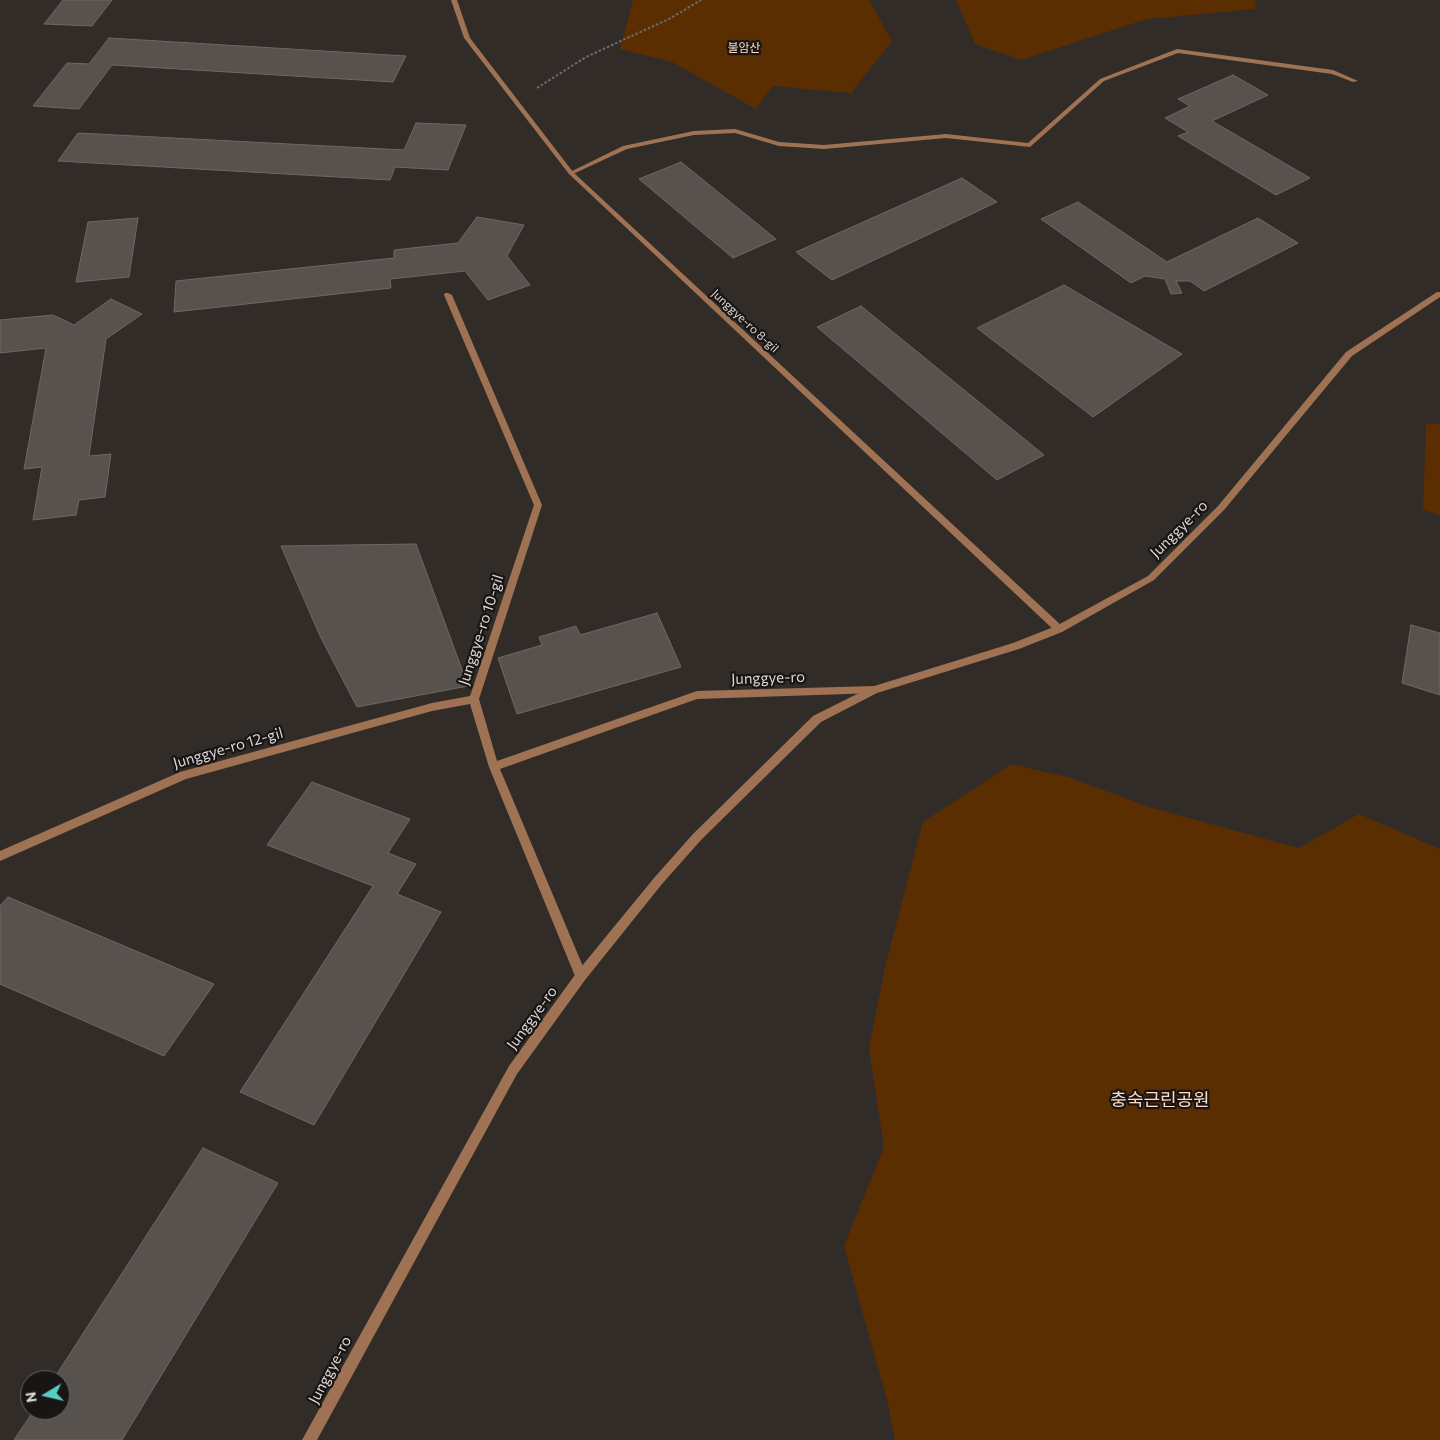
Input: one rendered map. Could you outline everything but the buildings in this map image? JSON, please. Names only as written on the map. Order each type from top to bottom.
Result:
[{"type":"street","name":"Junggye-ro 8-gil","points":[[454,0],[467,38],[571,173],[1059,628]]},
{"type":"street","points":[[571,173],[625,147],[694,133],[735,131],[779,144],[824,147],[946,136],[1030,145],[1102,80],[1177,51],[1334,72],[1355,81]]},
{"type":"street","name":"Junggye-ro","points":[[309,1440],[513,1070],[581,976],[696,837],[817,719],[874,690],[1016,646],[1059,628],[1151,578],[1221,508],[1349,354],[1440,294]]},
{"type":"street","name":"Junggye-ro 10-gil","points":[[448,295],[538,505],[474,699],[494,767],[581,976]]},
{"type":"street","name":"Junggye-ro","points":[[494,767],[697,695],[874,690]]},
{"type":"street","name":"Junggye-ro 12-gil","points":[[0,856],[184,775],[432,707],[474,699]]},
{"type":"path","points":[[515,102],[586,57],[671,18],[701,0]]},
{"type":"green space","name":"불암산","points":[[633,0],[869,0],[892,41],[851,93],[773,86],[756,109],[672,62],[620,49]]},
{"type":"green space","points":[[956,0],[1256,0],[1255,9],[1147,19],[1021,60],[975,44]]},
{"type":"green space","points":[[1426,424],[1440,424],[1440,515],[1423,510]]},
{"type":"green space","name":"충숙근린공원","points":[[1012,764],[1071,778],[1149,807],[1299,848],[1359,814],[1440,849],[1440,1440],[895,1440],[887,1400],[844,1246],[884,1147],[869,1049],[885,967],[923,822]]}]
